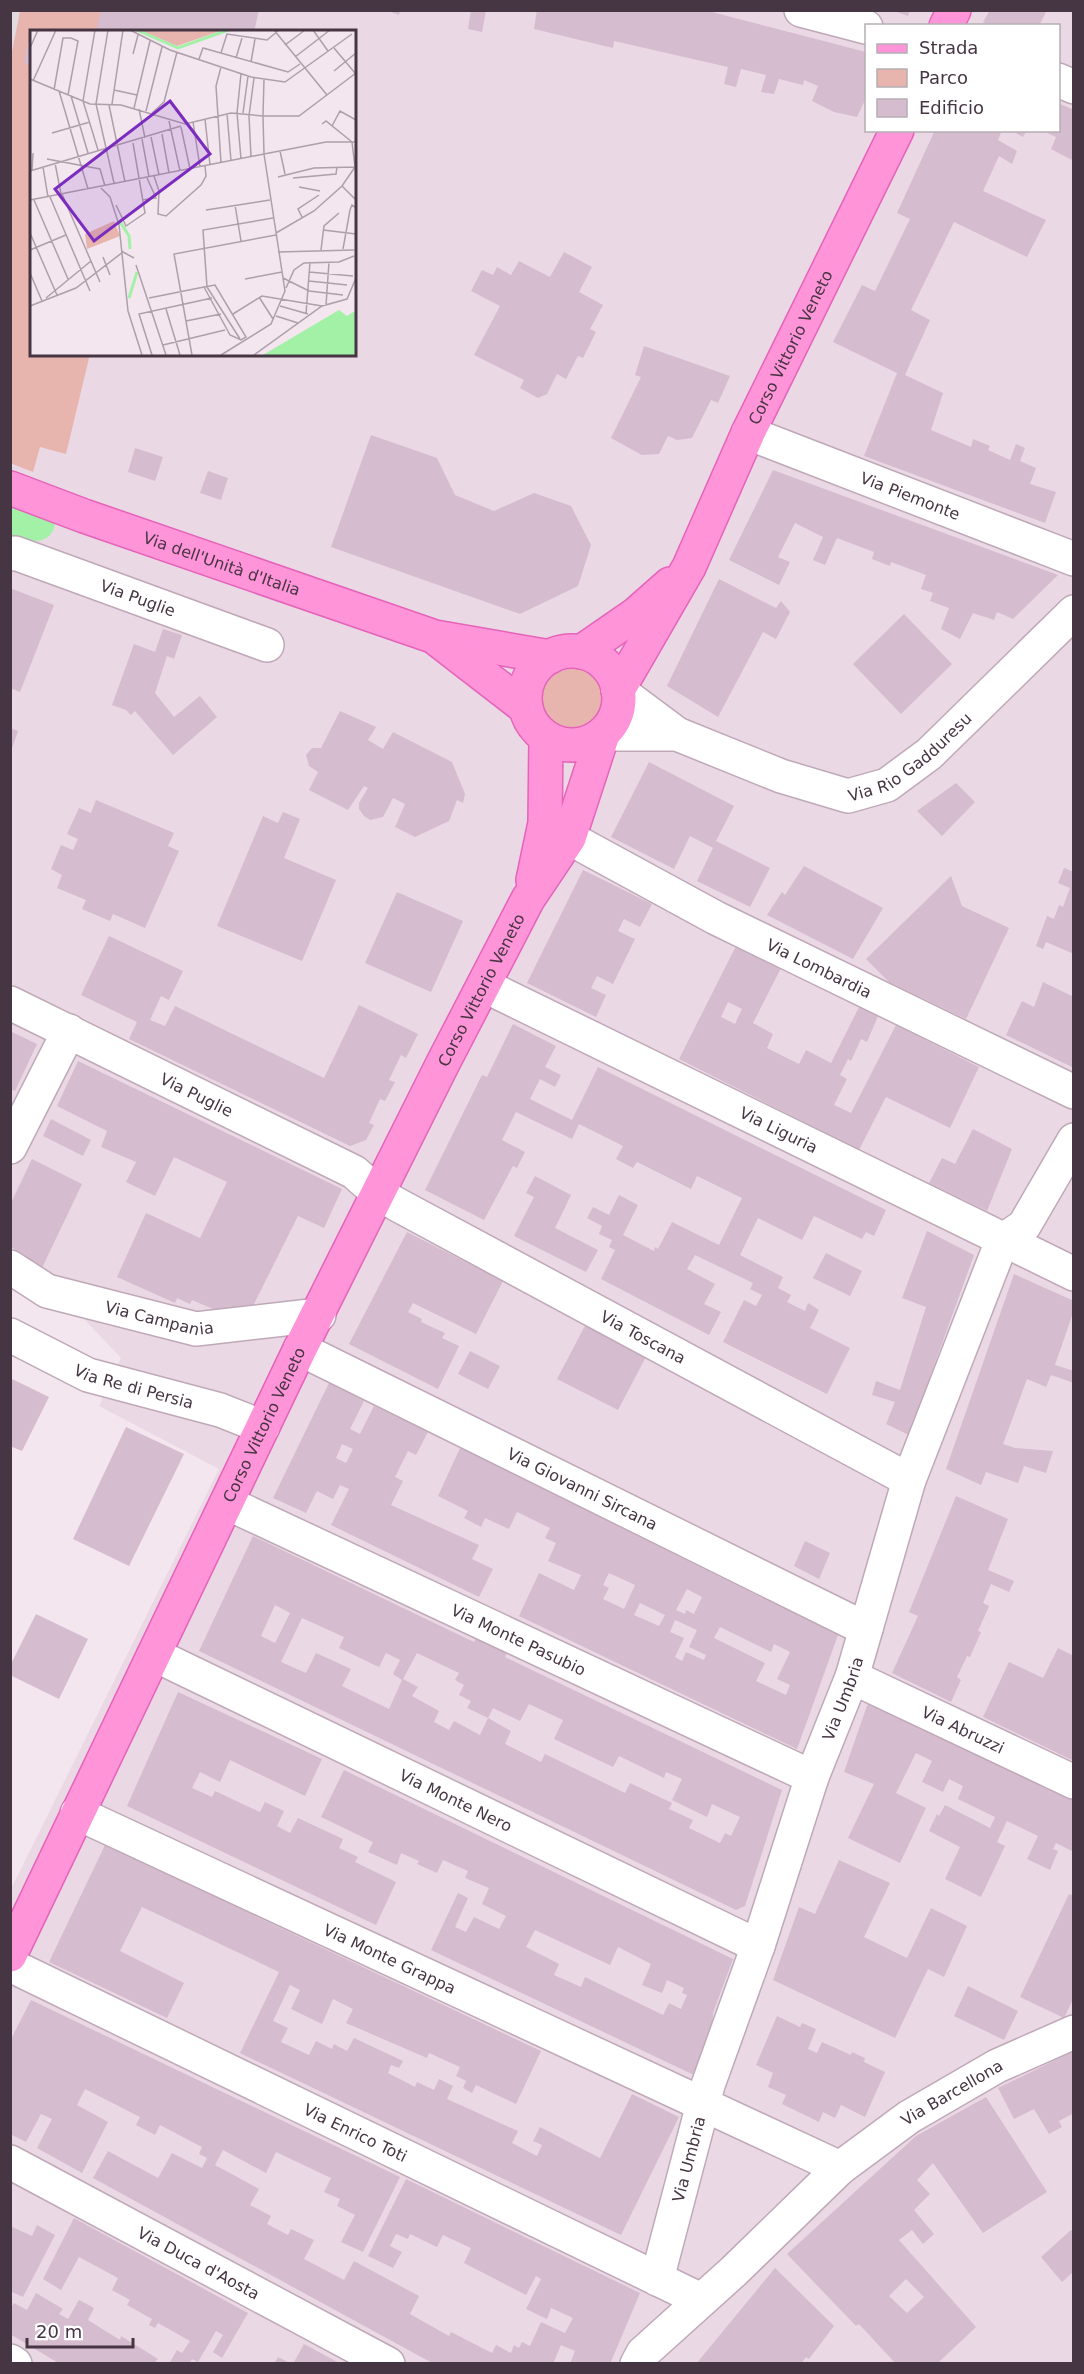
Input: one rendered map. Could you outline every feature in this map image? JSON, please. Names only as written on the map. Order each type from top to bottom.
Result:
[{"type":"main road","points":[[947,24],[954,10]]},
{"type":"main road","name":"Corso Vittorio Veneto","points":[[618,690],[689,567],[748,433],[896,132]]},
{"type":"main road","name":"Via dell'Unità d'Italia","points":[[10,488],[84,516],[435,637],[565,655]]},
{"type":"main road","name":"Corso Vittorio Veneto","points":[[565,655],[636,614],[689,567]]},
{"type":"main road","name":"Via dell'Unità d'Italia","points":[[435,637],[526,708]]},
{"type":"main road","points":[[565,655],[593,657],[604,664],[614,676],[618,690],[617,713],[611,725],[603,734],[590,742],[574,746],[560,744],[546,738],[533,724],[526,708],[525,693],[538,666],[565,655]]},
{"type":"main road","name":"Corso Vittorio Veneto","points":[[10,1955],[300,1350],[443,1063],[485,986],[528,899],[569,838],[603,734]]},
{"type":"main road","name":"Corso Vittorio Veneto","points":[[528,899],[545,823],[546,738]]},
{"type":"street","points":[[801,10],[865,26]]},
{"type":"street","points":[[1060,80],[1074,87]]},
{"type":"street","name":"Via Piemonte","points":[[748,433],[1074,559]]},
{"type":"street","name":"Via Puglie","points":[[10,554],[15,553],[267,645]]},
{"type":"street","name":"Via Rio Gadduresu","points":[[618,690],[677,734],[781,776],[848,796],[887,785],[929,754],[1074,612]]},
{"type":"street","name":"Via Rio Gadduresu","points":[[603,734],[677,734]]},
{"type":"street","name":"Via Lombardia","points":[[569,838],[716,918],[1074,1092]]},
{"type":"street","name":"Via Liguria","points":[[485,986],[1002,1241],[1074,1274]]},
{"type":"street","name":"Via Puglie","points":[[10,1003],[354,1172],[379,1194]]},
{"type":"street","points":[[10,1147],[69,1031]]},
{"type":"street","points":[[1002,1241],[1024,1226],[1074,1140]]},
{"type":"street","name":"Via Toscana","points":[[379,1194],[909,1480]]},
{"type":"street","name":"Via Umbria","points":[[657,2279],[701,2105],[758,1946],[812,1777],[852,1677],[909,1480],[1002,1241]]},
{"type":"street","name":"Via Campania","points":[[10,1267],[48,1291],[196,1329],[319,1315]]},
{"type":"street","name":"Via Re di Persia","points":[[10,1335],[88,1375],[220,1410],[263,1427]]},
{"type":"street","name":"Via Giovanni Sircana","points":[[300,1350],[866,1629]]},
{"type":"street","name":"Via Monte Pasubio","points":[[227,1503],[812,1777]]},
{"type":"street","name":"Via Monte Nero","points":[[155,1655],[758,1946]]},
{"type":"street","name":"Via Abruzzi","points":[[852,1677],[1074,1782]]},
{"type":"street","name":"Via Monte Grappa","points":[[77,1813],[701,2105]]},
{"type":"street","name":"Via Enrico Toti","points":[[10,1965],[701,2300]]},
{"type":"street","name":"Via Barcellona","points":[[640,2358],[840,2168],[919,2111],[997,2066],[1074,2032]]},
{"type":"street","points":[[701,2105],[720,2111],[840,2168]]},
{"type":"street","name":"Via Duca d'Aosta","points":[[10,2162],[388,2364]]},
{"type":"street","points":[[10,2361],[15,2364]]},
{"type":"shaded area","points":[[10,11],[20,11],[11,57]]},
{"type":"shaded area","points":[[11,11],[1073,11],[1073,2363],[11,2363],[10,1891],[219,1469],[99,1406],[121,1358],[84,1319],[11,1263]]},
{"type":"green space","points":[[10,11],[167,11],[162,30],[30,30],[30,356],[90,356],[66,454],[40,447],[33,472],[10,463]]},
{"type":"green space","points":[[572,669],[584,671],[597,682],[602,699],[600,711],[589,724],[572,729],[560,727],[547,716],[542,699],[544,687],[555,674]]},
{"type":"building","points":[[101,10],[259,10],[254,30],[96,30]]},
{"type":"building","points":[[385,10],[400,10],[399,15]]},
{"type":"building","points":[[471,10],[486,10],[482,32],[468,29]]},
{"type":"building","points":[[537,10],[704,10],[865,52],[865,100],[857,117],[834,112],[812,101],[818,86],[804,80],[803,85],[779,79],[774,94],[761,92],[766,75],[741,69],[736,87],[724,84],[728,67],[614,41],[613,48],[534,29]]},
{"type":"building","points":[[891,10],[910,10],[908,16]]},
{"type":"building","points":[[990,10],[1047,10],[1040,24],[986,24],[983,22]]},
{"type":"building","points":[[30,32],[30,64],[24,63]]},
{"type":"building","points":[[1060,104],[1074,110],[1072,160],[1051,149],[1056,137],[1045,132],[1060,132]]},
{"type":"building","points":[[934,132],[1001,132],[998,140],[1017,151],[1012,164],[999,156],[983,191],[1046,220],[1027,257],[954,222],[911,310],[930,320],[905,375],[943,393],[931,430],[971,447],[973,439],[990,446],[988,450],[1010,460],[1016,444],[1025,448],[1020,461],[1036,468],[1030,484],[1056,492],[1045,523],[864,456],[897,373],[833,342],[862,285],[875,291],[910,219],[897,213]]},
{"type":"building","points":[[1014,132],[1026,132],[1023,137]]},
{"type":"building","points":[[564,252],[592,267],[579,292],[603,305],[590,329],[596,332],[583,358],[578,356],[566,379],[557,374],[547,394],[538,398],[520,388],[524,380],[474,355],[500,306],[471,291],[482,270],[493,275],[497,267],[511,275],[519,261],[550,277]]},
{"type":"building","points":[[644,346],[730,376],[718,403],[711,400],[692,438],[677,440],[668,436],[659,454],[642,455],[611,438],[641,377],[635,375]]},
{"type":"building","points":[[371,435],[437,458],[455,495],[494,511],[534,493],[571,506],[591,545],[578,586],[520,614],[331,547]]},
{"type":"building","points":[[135,448],[163,457],[155,481],[128,472]]},
{"type":"building","points":[[773,470],[1058,575],[1013,619],[997,612],[994,620],[973,613],[960,639],[941,629],[949,608],[930,601],[933,593],[921,589],[926,575],[891,562],[890,566],[872,559],[874,552],[837,538],[825,565],[813,560],[823,537],[795,523],[778,557],[790,562],[779,585],[729,560]]},
{"type":"building","points":[[208,471],[228,478],[221,500],[200,493]]},
{"type":"building","points":[[719,579],[776,608],[781,601],[790,612],[776,639],[763,632],[718,717],[667,686]]},
{"type":"building","points":[[10,588],[54,605],[20,692],[10,688]]},
{"type":"building","points":[[904,614],[952,664],[901,714],[853,664]]},
{"type":"building","points":[[163,629],[182,635],[174,659],[167,656],[155,693],[174,717],[200,696],[217,717],[173,755],[135,711],[131,715],[126,710],[112,705],[134,644],[155,652]]},
{"type":"building","points":[[340,711],[376,727],[368,740],[383,749],[393,732],[452,762],[465,794],[463,803],[457,800],[449,821],[415,837],[395,827],[405,804],[393,798],[383,817],[370,820],[359,809],[359,803],[368,788],[364,786],[348,810],[309,790],[318,772],[309,766],[306,755],[312,748],[321,748]]},
{"type":"building","points":[[10,728],[18,731],[11,751],[10,751]]},
{"type":"building","points":[[649,762],[734,806],[716,841],[770,868],[750,907],[697,881],[713,848],[690,836],[674,869],[611,837]]},
{"type":"building","points":[[956,783],[975,802],[942,836],[917,811]]},
{"type":"building","points":[[96,800],[174,833],[168,846],[179,851],[145,928],[113,914],[110,921],[82,909],[86,900],[57,888],[62,875],[51,869],[61,845],[73,850],[78,839],[67,834],[79,808],[91,813]]},
{"type":"building","points":[[283,812],[300,819],[284,858],[336,880],[302,961],[217,926],[263,816],[278,823]]},
{"type":"building","points":[[804,866],[883,908],[853,959],[767,915],[782,892],[785,895]]},
{"type":"building","points":[[1064,868],[1074,872],[1074,954],[1046,942],[1043,949],[1036,946],[1047,916],[1054,919],[1059,905],[1063,907],[1070,888],[1058,883]]},
{"type":"building","points":[[583,870],[652,904],[640,927],[624,919],[618,931],[635,939],[613,984],[597,976],[591,988],[606,995],[596,1017],[527,983]]},
{"type":"building","points":[[951,876],[962,906],[1009,928],[966,1019],[889,982],[866,959]]},
{"type":"building","points":[[397,892],[463,921],[431,992],[365,963]]},
{"type":"building","points":[[109,936],[183,971],[169,1000],[161,996],[150,1020],[165,1026],[175,1006],[324,1078],[359,1005],[418,1034],[406,1058],[401,1055],[389,1080],[395,1082],[385,1101],[380,1099],[369,1123],[374,1125],[366,1140],[350,1146],[129,1039],[137,1022],[81,995]]},
{"type":"building","points":[[736,946],[781,968],[753,1023],[773,1034],[767,1048],[799,1064],[806,1050],[831,1063],[859,1007],[878,1016],[867,1042],[861,1039],[851,1061],[848,1059],[840,1075],[847,1079],[834,1105],[851,1113],[896,1025],[979,1067],[950,1128],[886,1097],[859,1150],[679,1059]],"holes":[[[728,1002],[742,1009],[735,1024],[721,1017]]]},
{"type":"building","points":[[1043,982],[1074,997],[1074,1068],[1006,1035],[1022,1001],[1034,1007]]},
{"type":"building","points":[[513,1024],[556,1046],[545,1067],[561,1075],[555,1087],[540,1079],[530,1099],[572,1120],[598,1067],[886,1210],[874,1236],[866,1232],[862,1239],[814,1216],[802,1240],[758,1218],[740,1255],[783,1277],[778,1288],[791,1295],[787,1302],[805,1311],[808,1303],[819,1310],[810,1328],[850,1348],[827,1394],[723,1342],[744,1300],[756,1306],[762,1295],[750,1289],[753,1283],[695,1255],[687,1269],[715,1284],[704,1304],[721,1312],[709,1335],[601,1279],[615,1250],[609,1247],[612,1240],[599,1234],[602,1226],[587,1218],[593,1207],[609,1215],[619,1195],[638,1205],[623,1235],[654,1251],[655,1247],[658,1249],[672,1222],[719,1245],[742,1198],[697,1176],[691,1189],[637,1162],[633,1168],[616,1159],[623,1146],[579,1124],[572,1139],[516,1112],[502,1140],[525,1152],[517,1168],[513,1166],[484,1220],[425,1190],[482,1075],[487,1077]]},
{"type":"building","points":[[10,1031],[37,1044],[15,1091],[10,1089]]},
{"type":"building","points":[[78,1061],[342,1189],[324,1228],[298,1216],[253,1306],[220,1312],[192,1300],[190,1304],[177,1298],[175,1303],[117,1277],[146,1213],[200,1238],[227,1182],[174,1157],[155,1196],[126,1182],[136,1162],[101,1147],[107,1131],[57,1106]]},
{"type":"building","points":[[51,1119],[91,1140],[83,1156],[43,1136]]},
{"type":"building","points":[[973,1129],[1012,1149],[987,1211],[929,1183],[942,1158],[955,1164]]},
{"type":"building","points":[[32,1159],[82,1184],[42,1268],[10,1246],[10,1205]]},
{"type":"building","points":[[535,1176],[571,1195],[555,1228],[598,1250],[586,1272],[514,1236],[534,1197],[526,1193]]},
{"type":"building","points":[[927,1231],[974,1255],[909,1435],[886,1424],[895,1402],[872,1395],[876,1381],[900,1390],[926,1307],[902,1298]]},
{"type":"building","points":[[407,1232],[503,1281],[476,1334],[413,1303],[408,1312],[422,1319],[421,1322],[445,1333],[442,1338],[459,1346],[438,1389],[349,1344]]},
{"type":"building","points":[[826,1253],[862,1271],[850,1296],[813,1278]]},
{"type":"building","points":[[1014,1274],[1074,1301],[1074,1310],[1055,1365],[1074,1371],[1074,1383],[1051,1375],[1046,1387],[1027,1379],[1003,1444],[1015,1448],[1053,1451],[1046,1473],[1024,1466],[1018,1483],[986,1472],[981,1485],[946,1469]]},
{"type":"building","points":[[588,1320],[649,1351],[618,1410],[557,1379]]},
{"type":"building","points":[[470,1351],[500,1366],[488,1389],[458,1374]]},
{"type":"building","points":[[10,1378],[49,1397],[22,1451],[10,1446]]},
{"type":"building","points":[[329,1383],[364,1401],[350,1429],[360,1434],[374,1406],[428,1432],[416,1455],[408,1451],[395,1477],[403,1481],[391,1505],[479,1545],[472,1559],[493,1569],[479,1597],[331,1525],[349,1489],[340,1485],[333,1499],[317,1491],[306,1513],[273,1498]],"holes":[[[342,1444],[353,1449],[346,1463],[336,1458]]]},
{"type":"building","points":[[126,1427],[184,1454],[129,1566],[73,1539]]},
{"type":"building","points":[[460,1448],[838,1635],[797,1749],[519,1616],[539,1573],[574,1590],[581,1575],[548,1561],[556,1543],[545,1538],[550,1528],[517,1512],[509,1529],[485,1518],[481,1527],[464,1518],[468,1511],[438,1496]],"holes":[[[609,1573],[635,1585],[624,1609],[603,1599],[609,1588],[603,1585]],[[687,1589],[702,1597],[694,1614],[686,1610],[685,1614],[676,1610]],[[640,1603],[665,1615],[659,1626],[634,1615]],[[675,1620],[697,1630],[689,1647],[706,1655],[704,1660],[686,1652],[682,1661],[675,1657],[684,1638],[670,1632]],[[720,1627],[771,1652],[774,1644],[790,1652],[777,1679],[790,1685],[786,1695],[756,1681],[765,1663],[714,1638]]]},
{"type":"building","points":[[956,1496],[1008,1519],[988,1570],[1014,1581],[1009,1592],[991,1584],[983,1603],[989,1606],[978,1631],[981,1632],[970,1657],[967,1656],[957,1677],[961,1680],[951,1702],[892,1673],[918,1616],[909,1612]]},
{"type":"building","points":[[253,1536],[474,1642],[476,1638],[507,1652],[505,1657],[782,1790],[745,1906],[736,1910],[199,1651]],"holes":[[[275,1605],[290,1613],[275,1643],[261,1636]],[[302,1618],[344,1637],[339,1648],[379,1667],[386,1653],[400,1660],[393,1674],[402,1680],[389,1709],[342,1686],[351,1669],[316,1653],[306,1673],[281,1662]],[[417,1653],[459,1673],[455,1680],[464,1685],[459,1695],[471,1701],[467,1708],[488,1718],[480,1735],[454,1721],[449,1730],[434,1722],[439,1711],[412,1696],[418,1687],[403,1679]],[[529,1704],[563,1720],[554,1739],[613,1767],[619,1756],[664,1778],[666,1772],[682,1779],[672,1800],[707,1817],[712,1804],[740,1817],[731,1836],[725,1833],[720,1843],[689,1828],[693,1820],[669,1809],[672,1803],[630,1783],[625,1793],[545,1754],[541,1762],[505,1744],[511,1731],[488,1718],[493,1708],[520,1721]]]},
{"type":"building","points":[[805,1541],[830,1553],[819,1579],[794,1566]]},
{"type":"building","points":[[36,1614],[88,1639],[59,1699],[10,1675],[10,1666]]},
{"type":"building","points":[[1058,1648],[1074,1656],[1074,1761],[983,1717],[1009,1662],[1043,1678]]},
{"type":"building","points":[[178,1692],[322,1759],[305,1796],[230,1760],[220,1782],[200,1772],[192,1788],[212,1797],[215,1791],[260,1812],[265,1802],[284,1811],[277,1826],[290,1833],[298,1818],[343,1839],[339,1848],[358,1857],[355,1862],[396,1882],[376,1925],[127,1806]]},
{"type":"building","points":[[869,1700],[1074,1798],[1074,1852],[1056,1843],[1053,1849],[1058,1851],[1050,1870],[1027,1859],[1038,1836],[1007,1821],[997,1842],[1005,1846],[981,1897],[945,1879],[960,1847],[929,1831],[937,1814],[939,1816],[945,1805],[990,1828],[995,1817],[958,1799],[963,1786],[949,1779],[943,1792],[922,1782],[932,1761],[916,1753],[896,1793],[926,1808],[900,1863],[848,1838],[874,1784],[844,1772]]},
{"type":"building","points":[[344,1770],[733,1959],[713,2013],[712,2030],[696,2076],[431,1950],[458,1893],[468,1898],[455,1927],[466,1932],[474,1917],[499,1929],[506,1916],[482,1904],[489,1888],[465,1878],[468,1871],[443,1860],[437,1873],[417,1864],[419,1861],[401,1853],[397,1865],[368,1852],[373,1842],[321,1817]],"holes":[[[535,1930],[610,1965],[618,1947],[651,1964],[642,1985],[662,1993],[667,1980],[684,1988],[682,1993],[687,1995],[681,2009],[669,2003],[663,2015],[585,1977],[581,1987],[554,1975],[559,1964],[526,1947]]]},
{"type":"building","points":[[105,1845],[541,2051],[516,2104],[476,2085],[472,2093],[463,2088],[466,2081],[456,2076],[460,2067],[429,2053],[427,2058],[346,2023],[353,2009],[333,1999],[322,2024],[291,2009],[300,1990],[290,1985],[273,2021],[288,2028],[281,2042],[309,2055],[316,2041],[332,2049],[334,2044],[347,2051],[354,2038],[403,2061],[399,2068],[391,2065],[388,2073],[415,2087],[417,2082],[434,2090],[439,2079],[453,2086],[447,2099],[518,2131],[512,2143],[537,2156],[542,2145],[533,2141],[540,2127],[600,2158],[632,2094],[679,2117],[621,2235],[240,2053],[279,1972],[142,1907],[120,1951],[184,1983],[167,2018],[49,1962]]},
{"type":"building","points":[[839,1860],[890,1883],[864,1937],[907,1958],[931,1908],[967,1926],[944,1977],[928,1969],[895,2038],[773,1980],[799,1907],[815,1914]]},
{"type":"building","points":[[1069,1894],[1074,1896],[1074,1997],[1064,2018],[1020,1997]]},
{"type":"building","points":[[968,1986],[1018,2011],[1004,2040],[954,2016]]},
{"type":"building","points":[[31,2000],[400,2177],[363,2252],[341,2242],[355,2215],[337,2206],[340,2199],[324,2192],[331,2178],[276,2152],[266,2173],[223,2150],[215,2165],[259,2189],[250,2205],[271,2216],[267,2224],[288,2235],[291,2229],[314,2240],[304,2259],[344,2280],[354,2261],[419,2296],[410,2314],[449,2336],[451,2332],[492,2353],[496,2345],[511,2353],[514,2345],[519,2348],[522,2342],[530,2346],[541,2322],[565,2333],[573,2318],[551,2308],[547,2319],[526,2309],[541,2279],[536,2276],[526,2295],[464,2263],[471,2248],[443,2235],[437,2247],[410,2234],[408,2239],[396,2234],[390,2246],[402,2252],[393,2268],[368,2256],[406,2179],[640,2293],[610,2364],[570,2364],[575,2351],[561,2345],[553,2364],[434,2364],[93,2178],[108,2151],[158,2178],[172,2153],[202,2168],[207,2158],[199,2154],[202,2147],[160,2125],[155,2135],[136,2125],[140,2117],[85,2089],[77,2105],[108,2122],[82,2173],[37,2148],[52,2119],[41,2114],[26,2142],[10,2134],[10,2041]]},
{"type":"building","points":[[777,2016],[800,2027],[802,2023],[816,2029],[808,2049],[817,2053],[822,2042],[851,2055],[852,2052],[865,2058],[864,2062],[885,2072],[865,2117],[841,2105],[835,2118],[823,2112],[819,2122],[782,2104],[786,2095],[768,2087],[773,2073],[756,2065]]},
{"type":"building","points":[[1074,2051],[1074,2113],[1059,2121],[1062,2127],[1049,2134],[1034,2109],[1014,2119],[998,2088]]},
{"type":"building","points":[[986,2097],[1047,2192],[983,2233],[933,2163],[917,2180],[930,2194],[914,2210],[934,2234],[923,2244],[912,2230],[899,2240],[976,2327],[939,2362],[941,2364],[896,2364],[859,2324],[856,2326],[787,2254],[916,2136]],"holes":[[[906,2279],[924,2297],[907,2313],[889,2296]]]},
{"type":"building","points":[[74,2218],[248,2313],[222,2358],[213,2352],[223,2335],[216,2331],[198,2362],[192,2359],[189,2364],[169,2364],[177,2350],[182,2353],[190,2341],[158,2323],[155,2328],[149,2325],[152,2319],[127,2305],[130,2300],[112,2290],[118,2278],[79,2257],[61,2290],[43,2279]]},
{"type":"building","points":[[37,2225],[55,2235],[23,2297],[10,2291],[10,2226],[32,2236]]},
{"type":"building","points":[[1071,2230],[1074,2234],[1074,2271],[1062,2282],[1041,2257]]},
{"type":"building","points":[[775,2268],[834,2326],[809,2359],[806,2357],[801,2364],[696,2364]]},
{"type":"building","points":[[36,2293],[63,2309],[59,2314],[68,2319],[79,2300],[94,2308],[88,2320],[120,2340],[121,2336],[158,2359],[155,2362],[158,2364],[60,2364],[10,2334],[10,2309],[14,2303],[27,2310]]},
{"type":"building","points":[[304,2344],[341,2364],[293,2364]]},
{"type":"building","points":[[278,2357],[292,2364],[274,2364]]},
{"type":"waterway","points":[[10,522],[36,522]]}]
